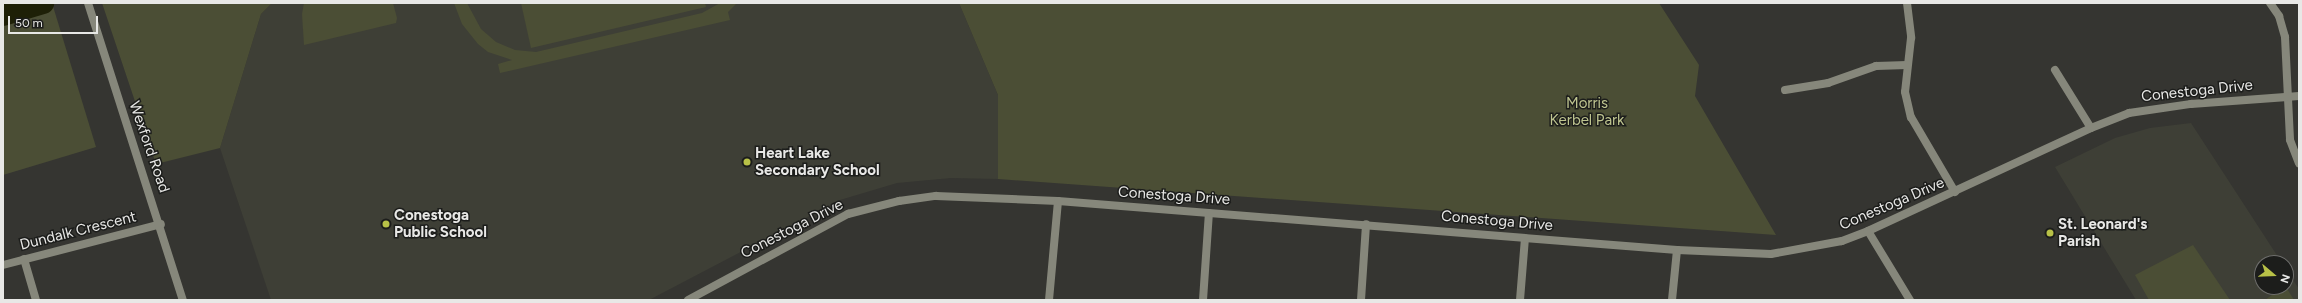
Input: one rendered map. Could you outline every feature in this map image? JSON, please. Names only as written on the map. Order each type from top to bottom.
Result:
[{"type":"street","name":"Wexford Road","points":[[88,3],[128,133],[161,224],[183,300]]},
{"type":"street","points":[[1907,3],[1911,38],[1905,92],[1912,117],[1955,192]]},
{"type":"street","points":[[2270,3],[2279,16],[2285,37],[2286,97],[2290,140],[2299,163]]},
{"type":"street","points":[[1785,90],[1828,83],[1876,66],[1907,65]]},
{"type":"street","points":[[2055,70],[2091,128]]},
{"type":"street","name":"Conestoga Drive","points":[[688,300],[848,214],[899,201],[936,196],[1058,201],[1209,214],[1366,224],[1677,250],[1771,254],[1842,241],[1868,231],[2091,128],[2129,113],[2161,107],[2299,96]]},
{"type":"street","points":[[1049,300],[1058,201]]},
{"type":"street","points":[[1203,300],[1209,214]]},
{"type":"street","name":"Dundalk Crescent","points":[[3,265],[161,224]]},
{"type":"street","points":[[1361,300],[1366,224]]},
{"type":"street","points":[[1868,231],[1910,300]]},
{"type":"street","points":[[1520,300],[1525,238]]},
{"type":"street","points":[[1672,300],[1677,250]]},
{"type":"street","points":[[24,259],[36,300]]},
{"type":"shaded area","name":"Heart Lake Secondary School","points":[[272,3],[959,3],[998,95],[998,179],[951,178],[897,183],[840,200],[649,300],[271,300],[220,148],[261,14]]},
{"type":"shaded area","points":[[2191,123],[2277,255],[2254,255],[2254,295],[2294,295],[2294,281],[2299,289],[2299,300],[2136,300],[2055,167],[2115,138],[2150,128]]},
{"type":"green space","points":[[3,3],[52,3],[96,147],[3,175]]},
{"type":"green space","points":[[102,3],[272,3],[261,14],[220,148],[156,164]]},
{"type":"green space","points":[[304,3],[393,3],[397,18],[396,23],[304,45],[302,14]]},
{"type":"green space","points":[[454,3],[467,3],[481,29],[496,42],[515,50],[536,52],[702,13],[720,3],[737,3],[728,12],[730,20],[500,73],[498,64],[512,60],[488,52],[478,44],[462,24]]},
{"type":"green space","points":[[521,3],[705,3],[706,7],[531,48]]},
{"type":"green space","name":"Morris Kerbel Park","points":[[959,3],[1659,3],[1699,65],[1695,96],[1776,235],[998,179],[998,95]]},
{"type":"green space","points":[[2193,245],[2230,300],[2149,300],[2135,275]]},
{"type":"green space","points":[[2272,295],[2291,295],[2294,300],[2265,300]]},
{"type":"waterway","points":[[3,15],[43,3]]},
{"type":"place","name":"Heart Lake Secondary School","points":[[747,162]]},
{"type":"place","name":"Conestoga Public School","points":[[386,224]]},
{"type":"place","name":"St. Leonard's Parish","points":[[2050,233]]}]
